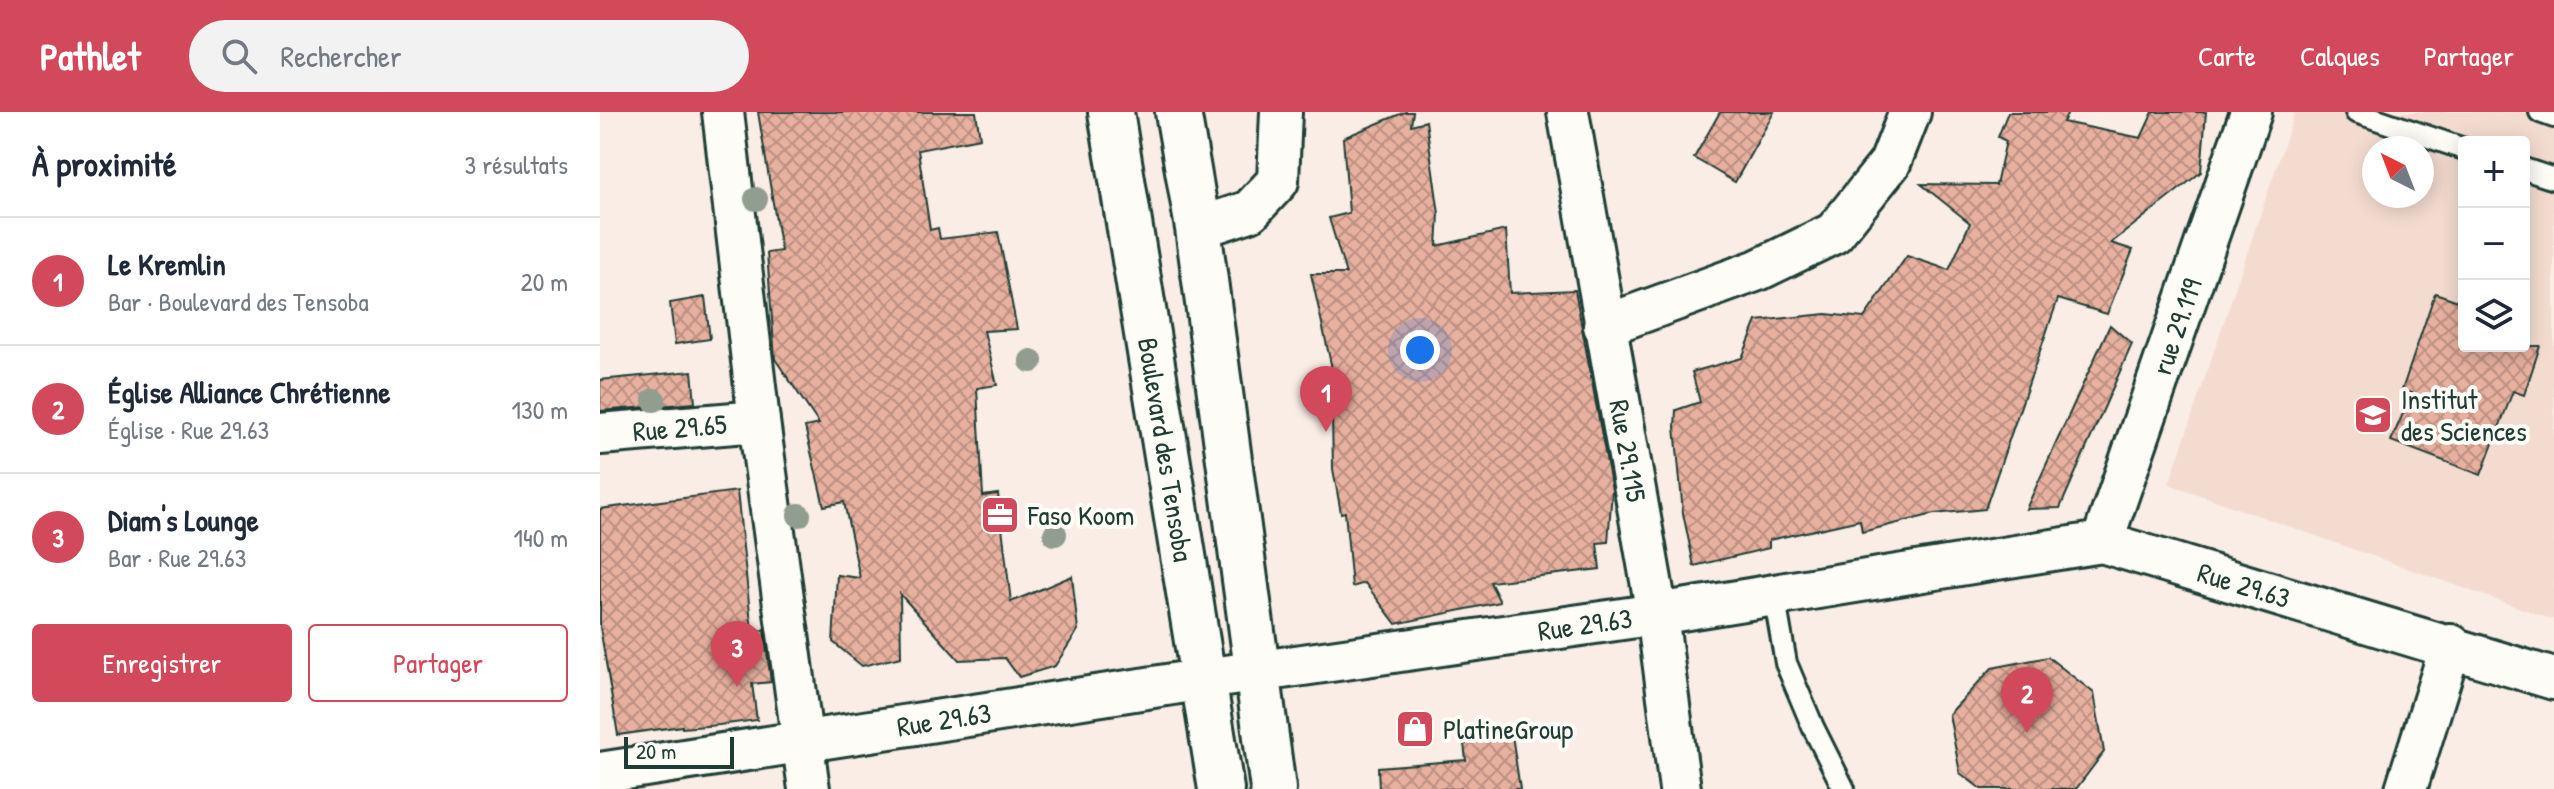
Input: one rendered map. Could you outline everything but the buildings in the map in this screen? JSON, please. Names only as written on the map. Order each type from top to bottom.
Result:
[{"type":"main road","name":"Boulevard des Tensoba","points":[[1111,112],[1221,789]]},
{"type":"main road","name":"Boulevard des Tensoba","points":[[1178,112],[1198,228],[1273,789]]},
{"type":"street","points":[[723,112],[759,421],[809,789]]},
{"type":"street","points":[[1198,228],[1250,211],[1278,181],[1281,112]]},
{"type":"street","name":"Rue 29.115","points":[[1568,112],[1657,614],[1680,789]]},
{"type":"street","points":[[1604,326],[1758,270],[1834,233],[1890,163],[1910,112]]},
{"type":"street","name":"rue 29.119","points":[[2102,542],[2251,112]]},
{"type":"street","name":"Rue 29.65","points":[[600,434],[759,421]]},
{"type":"street","name":"Rue 29.63","points":[[600,773],[1205,679],[1657,614],[2102,542],[2451,645],[2554,679]]},
{"type":"street","points":[[2406,789],[2451,645]]},
{"type":"lane","points":[[2356,112],[2458,147]]},
{"type":"lane","points":[[2540,112],[2554,117]]},
{"type":"lane","points":[[2530,171],[2554,179]]},
{"type":"lane","points":[[1774,595],[1786,663],[1844,789]]},
{"type":"shaded area","name":"Institut des Sciences","points":[[2295,112],[2554,112],[2554,620],[2169,484]]},
{"type":"place","name":"Institut des Sciences","points":[[2373,415]]},
{"type":"place","name":"Le Kremlin","points":[[1326,432]]},
{"type":"place","name":"Faso Koom","points":[[1000,515]]},
{"type":"place","name":"Diam's Lounge","points":[[737,687]]},
{"type":"place","name":"PlatineGroup","points":[[1415,729]]},
{"type":"place","name":"Église Alliance Chrétienne","points":[[2027,733]]}]
